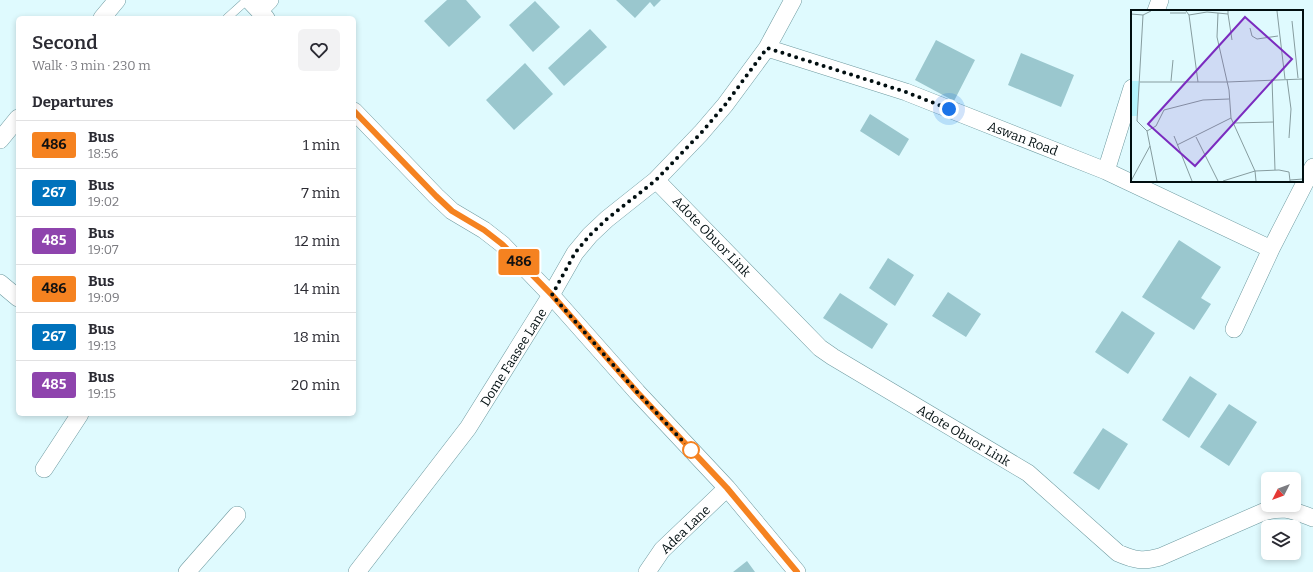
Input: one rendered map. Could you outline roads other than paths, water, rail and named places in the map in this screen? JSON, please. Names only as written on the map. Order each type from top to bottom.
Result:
[{"type":"street","points":[[104,16],[117,0]]},
{"type":"street","points":[[1156,10],[1160,0]]},
{"type":"street","name":"Dome Faasee Lane","points":[[357,572],[468,428],[552,295],[575,253],[590,235],[607,219],[656,180],[701,133],[725,105],[767,48],[790,1]]},
{"type":"street","name":"Aswan Road","points":[[767,48],[906,92],[1106,171],[1271,249]]},
{"type":"street","points":[[1106,171],[1131,91]]},
{"type":"street","points":[[356,113],[452,211],[484,230],[502,244],[552,295],[637,392],[727,488],[797,572]]},
{"type":"street","points":[[0,140],[16,120]]},
{"type":"street","points":[[1234,329],[1271,249],[1313,167]]},
{"type":"street","name":"Adote Obuor Link","points":[[656,180],[820,348],[1028,473],[1118,553],[1133,559],[1149,560],[1160,557],[1263,512],[1277,509],[1287,509],[1313,518]]},
{"type":"street","points":[[0,283],[16,296]]},
{"type":"street","points":[[44,469],[79,416]]},
{"type":"street","name":"Adea Lane","points":[[647,572],[662,550],[727,488]]},
{"type":"street","points":[[187,572],[237,515]]},
{"type":"lane","points":[[232,16],[258,6]]}]
